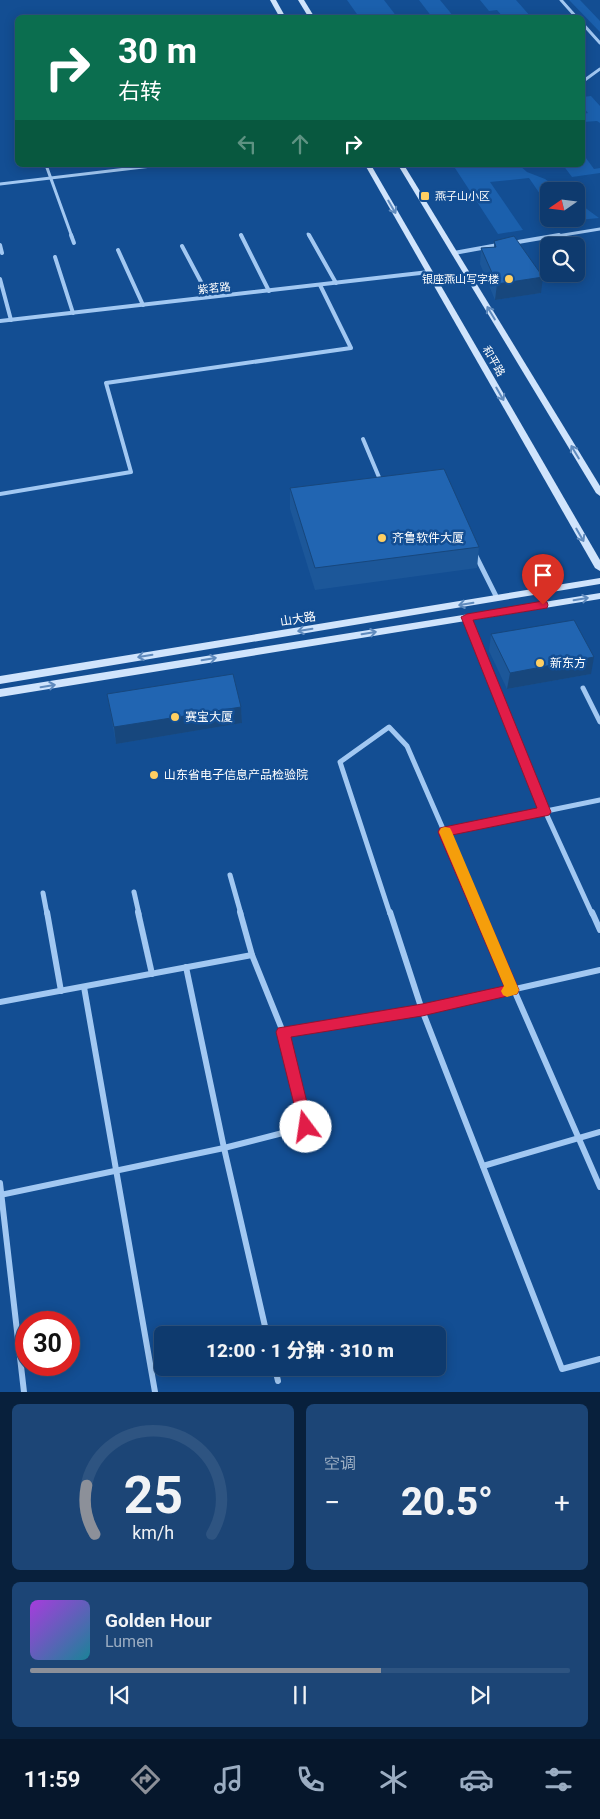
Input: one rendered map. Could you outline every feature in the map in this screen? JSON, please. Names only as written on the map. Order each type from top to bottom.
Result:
[{"type":"main road","points":[[273,0],[281,15]]},
{"type":"main road","points":[[301,0],[310,15]]},
{"type":"main road","name":"和平路","points":[[369,167],[600,568]]},
{"type":"main road","name":"和平路","points":[[402,167],[600,494]]},
{"type":"main road","name":"山大路","points":[[0,680],[600,581]]},
{"type":"main road","name":"山大路","points":[[0,694],[600,596]]},
{"type":"street","points":[[561,0],[574,15]]},
{"type":"street","points":[[585,27],[600,43]]},
{"type":"street","points":[[585,80],[600,69]]},
{"type":"street","points":[[47,167],[74,243]]},
{"type":"street","points":[[0,184],[143,167]]},
{"type":"street","points":[[454,253],[600,229]]},
{"type":"street","points":[[308,234],[336,283]]},
{"type":"street","points":[[242,235],[269,290]]},
{"type":"street","points":[[0,245],[2,253]]},
{"type":"street","points":[[182,246],[209,297]]},
{"type":"street","points":[[118,250],[143,305]]},
{"type":"street","points":[[55,257],[73,313]]},
{"type":"street","name":"紫茗路","points":[[0,321],[429,272]]},
{"type":"street","points":[[0,279],[11,320]]},
{"type":"street","points":[[0,494],[131,472],[106,383],[351,348],[320,285]]},
{"type":"street","points":[[363,439],[384,488]]},
{"type":"street","points":[[473,549],[497,598]]},
{"type":"street","points":[[467,617],[545,812],[600,930]]},
{"type":"street","points":[[583,688],[600,722]]},
{"type":"street","points":[[600,1187],[512,990],[407,746],[389,727],[340,762],[422,1010],[562,1369],[600,1359]]},
{"type":"street","points":[[444,832],[600,800]]},
{"type":"street","points":[[1,1195],[224,1148],[306,1127],[283,1032],[252,956],[230,874]]},
{"type":"street","points":[[134,892],[152,974]]},
{"type":"street","points":[[43,893],[61,991]]},
{"type":"street","points":[[0,1002],[252,956]]},
{"type":"street","points":[[186,968],[224,1148],[265,1326]]},
{"type":"street","points":[[283,1032],[422,1010],[600,970]]},
{"type":"street","points":[[84,986],[155,1392]]},
{"type":"street","points":[[483,1166],[600,1132]]},
{"type":"street","points":[[0,1183],[24,1392]]},
{"type":"street","points":[[277,1376],[278,1381]]},
{"type":"shaded area","points":[[347,0],[384,0],[395,15],[358,15]]},
{"type":"shaded area","points":[[419,0],[440,0],[452,15],[430,15]]},
{"type":"shaded area","points":[[480,0],[516,0],[529,15],[501,15],[497,10],[489,11]]},
{"type":"shaded area","points":[[569,0],[580,0],[600,21],[600,32],[585,15]]},
{"type":"shaded area","points":[[591,96],[600,106],[600,123],[597,121],[585,122],[585,114],[588,113],[585,109],[585,97]]},
{"type":"shaded area","points":[[585,157],[594,169],[600,168],[600,173],[572,177],[564,167],[585,167]]},
{"type":"shaded area","points":[[454,167],[521,167],[527,172],[549,182],[540,182],[540,194],[529,178],[490,182],[523,230],[498,234]]},
{"type":"shaded area","points":[[585,208],[599,218],[585,219]]},
{"type":"building","points":[[514,236],[540,273],[540,277],[497,284],[481,248],[496,247],[494,241]]},
{"type":"building","name":"齐鲁软件大厦","points":[[444,469],[479,547],[315,568],[290,488]]},
{"type":"building","points":[[574,620],[594,657],[510,673],[491,634]]},
{"type":"building","points":[[233,674],[241,707],[114,727],[107,694]]},
{"type":"slow traffic","points":[[445,832],[512,990],[507,991]]},
{"type":"place","name":"燕子山小区","points":[[425,196]]},
{"type":"place","name":"银座燕山写字楼","points":[[509,279]]},
{"type":"place","name":"齐鲁软件大厦","points":[[382,538]]},
{"type":"place","name":"新东方","points":[[540,663]]},
{"type":"place","name":"赛宝大厦","points":[[175,717]]},
{"type":"place","name":"山东省电子信息产品检验院","points":[[154,775]]},
{"type":"route","points":[[306,1127],[283,1032],[422,1010],[512,990],[444,832],[545,812],[467,617],[543,605]]}]
